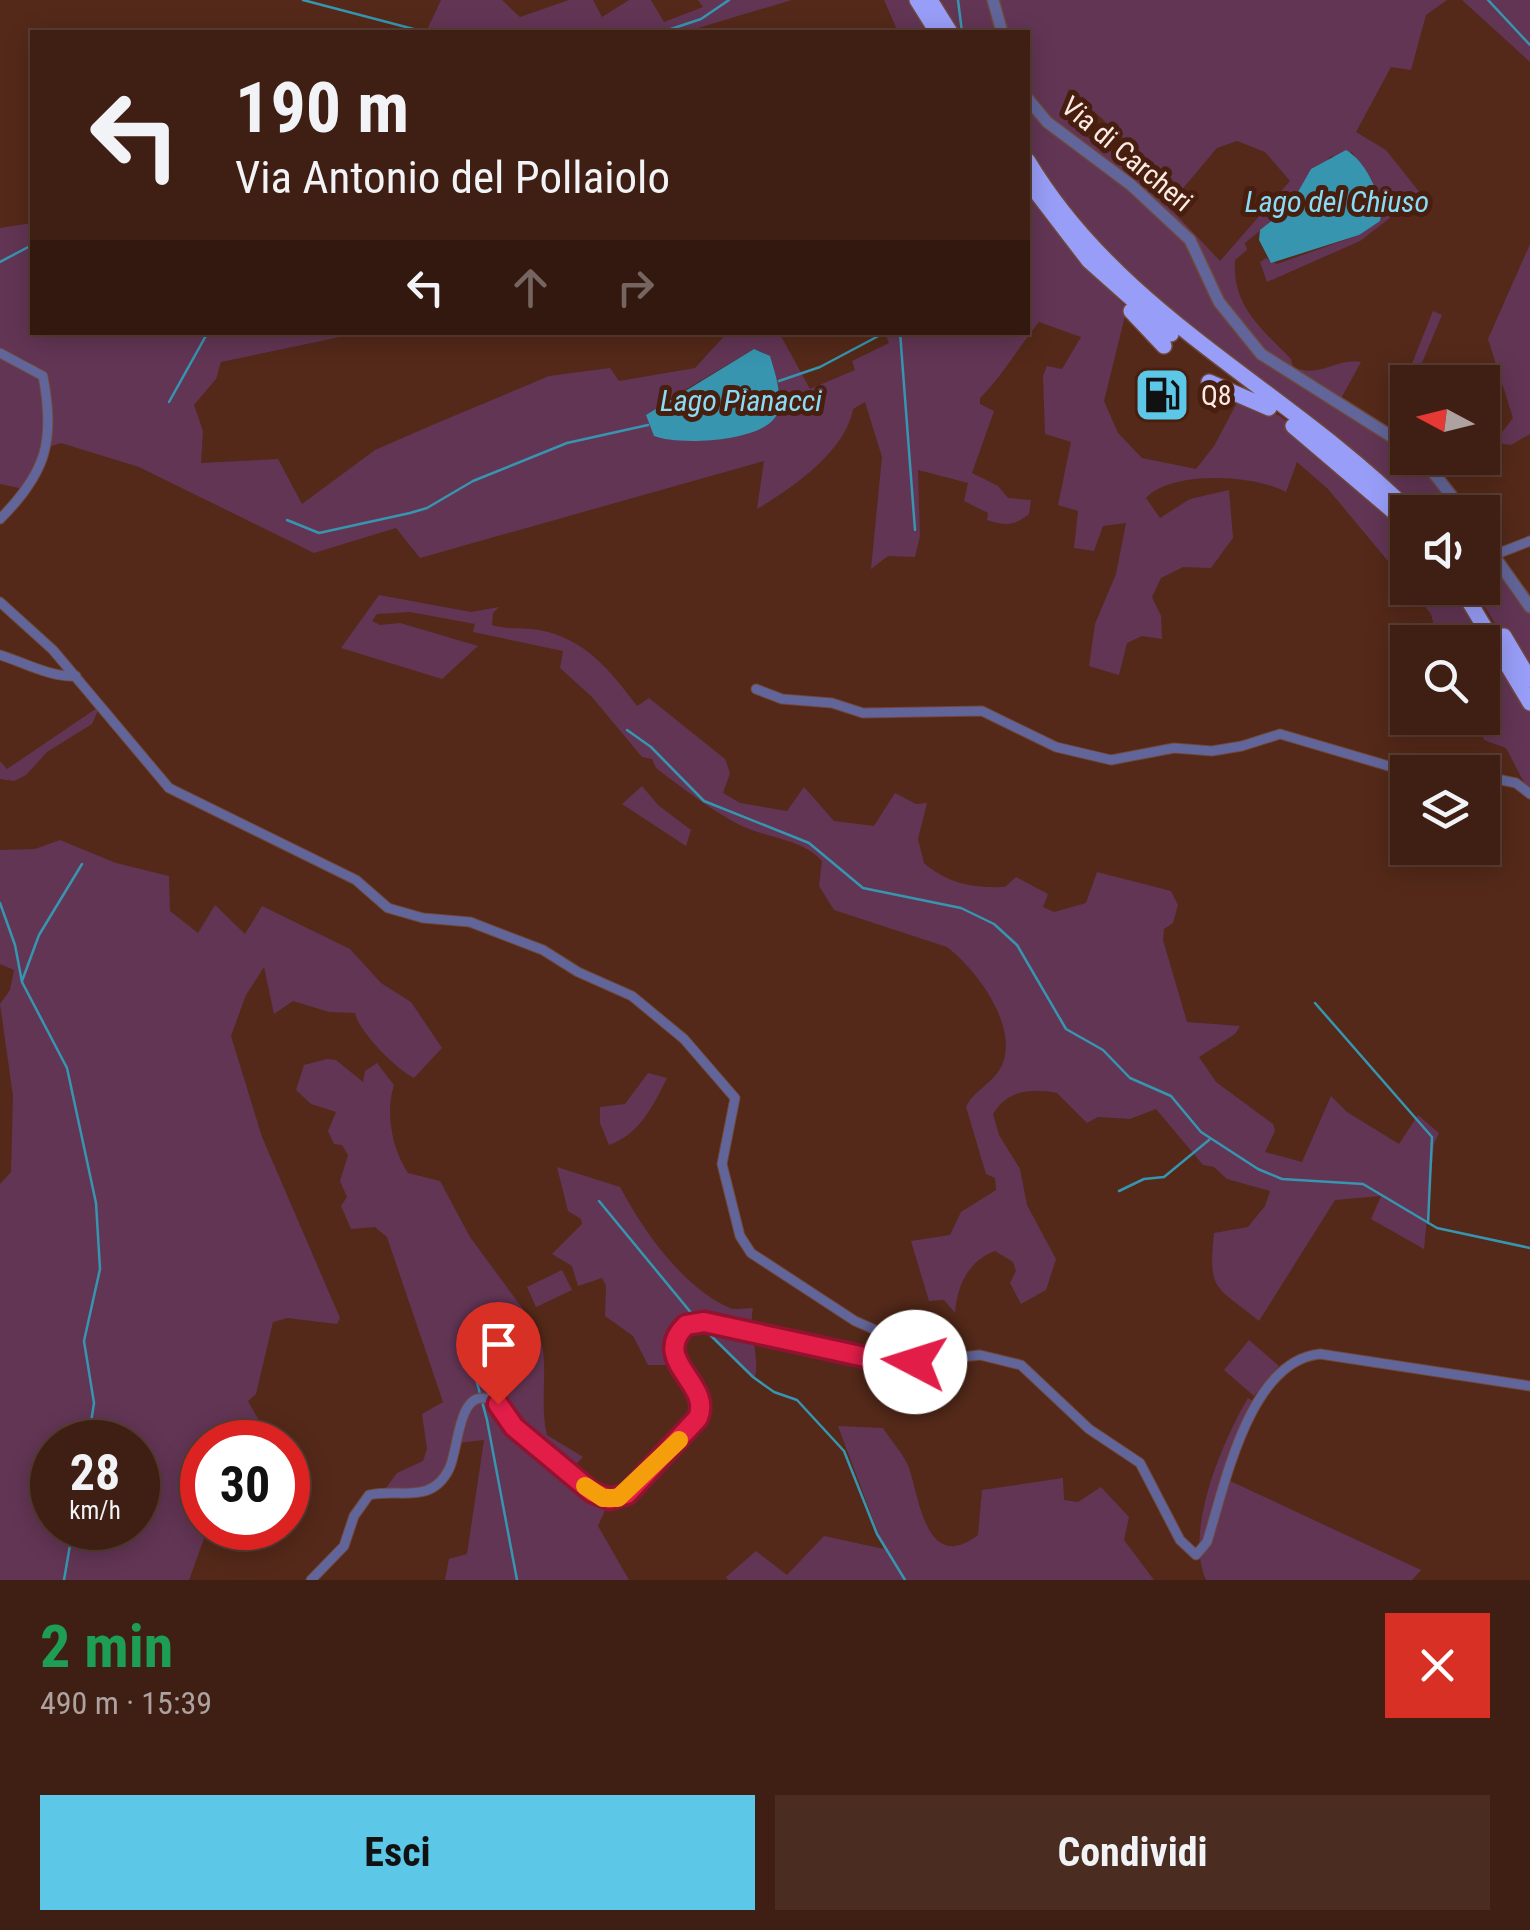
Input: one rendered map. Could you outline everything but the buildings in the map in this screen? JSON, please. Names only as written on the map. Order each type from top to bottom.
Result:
[{"type":"highway","points":[[917,0],[936,30]]},
{"type":"highway","points":[[930,0],[949,30]]},
{"type":"highway","points":[[1030,164],[1070,222],[1122,280],[1339,449],[1391,495]]},
{"type":"highway","points":[[1030,183],[1065,232],[1142,311],[1390,509]]},
{"type":"highway","points":[[1065,232],[1077,256],[1164,346]]},
{"type":"highway","points":[[1209,382],[1268,408]]},
{"type":"highway","points":[[1470,605],[1530,703]]},
{"type":"highway","points":[[1484,605],[1530,680]]},
{"type":"street","points":[[993,0],[1001,30]]},
{"type":"street","name":"Via di Carcheri","points":[[1030,101],[1047,122],[1132,185],[1190,240],[1219,302],[1261,354],[1289,376],[1390,436]]},
{"type":"street","points":[[0,353],[43,376],[50,431],[49,446],[33,476],[0,519]]},
{"type":"street","points":[[1435,475],[1451,495]]},
{"type":"street","points":[[1500,553],[1530,541]]},
{"type":"street","points":[[1500,564],[1530,608]]},
{"type":"street","points":[[0,602],[76,676],[169,788],[356,880],[388,908],[423,918],[470,922],[543,950],[647,1006],[735,1098],[722,1164],[740,1236],[750,1253],[855,1321],[902,1338],[912,1346],[915,1362]]},
{"type":"street","points":[[0,654],[31,662],[56,676],[76,676]]},
{"type":"street","points":[[756,688],[782,700],[832,703],[863,713],[982,711],[1056,747],[1111,760],[1174,748],[1227,749],[1280,734],[1390,766]]},
{"type":"street","points":[[1500,776],[1530,794]]},
{"type":"street","points":[[310,1580],[344,1546],[354,1516],[369,1496],[424,1493],[442,1482],[457,1448],[466,1408],[476,1398],[488,1397],[498,1404],[514,1427],[592,1492],[610,1499],[627,1494],[702,1410],[698,1391],[676,1365],[674,1346],[686,1325],[704,1322],[897,1364],[980,1354],[1021,1366],[1089,1428],[1140,1463],[1180,1540],[1196,1554],[1208,1542],[1244,1427],[1260,1396],[1303,1355],[1320,1354],[1530,1386]]},
{"type":"shaded area","points":[[441,0],[502,0],[520,17],[569,0],[593,0],[602,17],[629,0],[651,0],[664,22],[703,7],[698,0],[792,0],[692,30],[427,30]]},
{"type":"shaded area","points":[[884,0],[917,0],[936,30],[897,30]]},
{"type":"shaded area","points":[[930,0],[1447,0],[1426,15],[1411,70],[1391,67],[1356,132],[1386,150],[1421,194],[1360,241],[1267,282],[1260,262],[1266,258],[1277,264],[1359,235],[1379,199],[1352,152],[1330,157],[1290,206],[1245,243],[1247,250],[1235,260],[1243,303],[1291,359],[1293,367],[1312,371],[1344,362],[1361,362],[1338,404],[1390,436],[1390,475],[1435,475],[1451,495],[1390,496],[1122,279],[1030,164],[1030,30],[949,30]],"holes":[[[1069,89],[1138,151],[1133,165],[1082,134],[1062,108]],[[1237,141],[1265,152],[1290,181],[1220,261],[1155,192],[1179,193],[1217,148]]]},
{"type":"shaded area","points":[[1462,0],[1530,0],[1530,62]]},
{"type":"shaded area","points":[[1030,184],[1095,276],[1127,308],[1104,401],[1118,433],[1142,458],[1196,469],[1214,446],[1239,399],[1280,416],[1390,510],[1390,564],[1328,489],[1297,462],[1286,492],[1235,479],[1174,483],[1146,498],[1160,518],[1190,499],[1229,490],[1233,538],[1211,568],[1183,567],[1161,578],[1152,597],[1161,616],[1162,639],[1142,636],[1127,643],[1119,675],[1089,666],[1095,624],[1116,574],[1126,523],[1103,526],[1094,551],[1074,548],[1078,511],[1058,505],[1071,442],[1045,434],[1043,376],[1047,366],[1062,369],[1081,337],[1039,322],[1030,334]]},
{"type":"shaded area","points":[[30,223],[30,335],[349,335],[221,362],[216,379],[194,405],[203,431],[201,463],[278,459],[302,504],[375,450],[549,376],[610,368],[619,381],[695,368],[725,335],[781,336],[810,389],[855,370],[852,361],[889,343],[886,335],[1029,335],[980,398],[980,404],[994,411],[972,473],[998,486],[1008,498],[1031,500],[1029,514],[1010,524],[987,520],[988,513],[964,501],[968,483],[918,470],[920,536],[915,557],[888,556],[871,569],[882,457],[865,402],[853,409],[840,440],[829,454],[757,509],[764,461],[420,558],[396,528],[314,553],[139,467],[61,443],[49,447],[24,489],[0,484],[0,228]],"holes":[[[754,349],[654,436],[658,406]]]},
{"type":"shaded area","points":[[1530,244],[1530,434],[1511,445],[1503,444],[1500,438],[1513,418],[1500,365],[1496,365],[1488,339]]},
{"type":"shaded area","points":[[1433,311],[1442,315],[1421,365],[1411,365]]},
{"type":"shaded area","points":[[1500,564],[1530,607],[1530,680],[1500,632],[1500,625],[1496,625],[1484,605],[1500,605]]},
{"type":"shaded area","points":[[379,595],[471,612],[499,607],[493,613],[492,625],[539,630],[570,640],[606,668],[637,706],[649,698],[725,759],[730,773],[723,793],[740,803],[787,811],[804,787],[834,821],[874,826],[895,793],[916,804],[927,803],[918,839],[924,863],[942,876],[972,885],[1005,887],[1016,877],[1048,894],[1043,907],[1054,912],[1086,903],[1097,872],[1171,891],[1178,905],[1173,923],[1164,929],[1163,940],[1187,1022],[1240,1026],[1235,1034],[1199,1057],[1216,1082],[1273,1124],[1275,1131],[1265,1152],[1302,1162],[1331,1096],[1347,1112],[1399,1144],[1418,1115],[1439,1133],[1434,1144],[1424,1249],[1371,1219],[1381,1196],[1335,1200],[1259,1321],[1218,1286],[1212,1267],[1214,1233],[1248,1227],[1265,1206],[1270,1191],[1227,1179],[1214,1167],[1203,1165],[1156,1109],[1130,1119],[1098,1117],[1087,1123],[1057,1093],[1029,1091],[1005,1100],[993,1114],[999,1135],[1020,1169],[1027,1205],[1056,1259],[1046,1290],[1021,1304],[1010,1283],[1016,1271],[1013,1262],[995,1251],[971,1268],[958,1293],[955,1313],[944,1300],[929,1301],[911,1241],[950,1235],[961,1212],[996,1190],[995,1178],[986,1174],[966,1107],[998,1071],[1006,1050],[1000,1016],[982,984],[947,947],[834,910],[819,886],[822,861],[803,847],[726,817],[656,768],[652,759],[642,757],[592,697],[560,668],[563,651],[473,632],[475,624],[410,612],[377,614],[372,621],[380,625],[400,623],[478,646],[442,679],[341,648]]},
{"type":"shaded area","points":[[1424,605],[1471,605],[1483,625],[1434,625]]},
{"type":"shaded area","points":[[1500,653],[1530,703],[1530,794],[1506,748],[1484,740],[1482,735],[1500,735]]},
{"type":"shaded area","points":[[100,706],[92,724],[47,752],[26,775],[14,781],[0,779],[0,761],[7,769]]},
{"type":"shaded area","points":[[642,786],[658,805],[691,830],[686,846],[622,804]]},
{"type":"shaded area","points":[[60,840],[116,863],[169,876],[170,911],[198,933],[215,905],[245,934],[262,906],[350,949],[381,983],[411,1002],[442,1048],[414,1078],[379,1049],[355,1013],[329,1012],[293,1001],[274,1014],[264,967],[246,995],[231,1036],[262,1137],[340,1318],[337,1324],[287,1318],[273,1322],[256,1394],[248,1401],[259,1420],[180,1420],[180,1550],[200,1550],[189,1580],[0,1580],[0,1184],[11,1172],[13,1096],[0,1004],[10,990],[14,970],[0,964],[0,850],[35,849]]},
{"type":"shaded area","points":[[336,1060],[363,1082],[365,1071],[377,1063],[394,1085],[390,1107],[392,1130],[408,1173],[440,1181],[470,1237],[536,1327],[543,1352],[547,1435],[583,1457],[569,1471],[610,1499],[598,1526],[629,1580],[445,1580],[449,1559],[467,1554],[484,1440],[458,1443],[432,1490],[383,1492],[397,1473],[423,1461],[427,1449],[422,1414],[443,1402],[387,1237],[375,1227],[351,1229],[341,1206],[347,1197],[340,1181],[348,1155],[342,1145],[334,1144],[328,1131],[336,1112],[311,1104],[296,1090],[304,1065]]},
{"type":"shaded area","points":[[648,1073],[667,1078],[651,1109],[629,1134],[609,1145],[600,1123],[600,1107],[625,1104]]},
{"type":"shaded area","points":[[557,1167],[620,1187],[652,1239],[680,1272],[712,1299],[730,1308],[753,1308],[755,1378],[699,1323],[679,1332],[676,1365],[648,1365],[633,1336],[605,1316],[606,1286],[602,1278],[578,1286],[572,1266],[552,1254],[582,1224],[568,1211]]},
{"type":"shaded area","points":[[562,1270],[572,1290],[536,1307],[527,1287]]},
{"type":"shaded area","points":[[1249,1340],[1279,1366],[1254,1396],[1224,1370]]},
{"type":"shaded area","points":[[1248,1398],[1256,1403],[1228,1480],[1421,1570],[1412,1580],[1206,1580],[1200,1560],[1200,1537],[1209,1487],[1227,1438]]},
{"type":"shaded area","points":[[838,1426],[883,1428],[907,1463],[928,1528],[947,1546],[961,1545],[978,1535],[982,1490],[1063,1478],[1064,1500],[1078,1502],[1101,1487],[1129,1517],[1124,1540],[1154,1580],[728,1580],[726,1577],[756,1551],[787,1575],[824,1536],[884,1549]]},
{"type":"water","name":"Lago del Chiuso","points":[[1346,150],[1372,181],[1380,221],[1359,235],[1271,263],[1259,240],[1260,230],[1290,206],[1311,169]]},
{"type":"water","name":"Lago Pianacci","points":[[754,349],[770,356],[776,376],[779,404],[772,421],[759,429],[722,439],[683,441],[654,436],[646,415]]},
{"type":"waterway","points":[[303,0],[417,30]]},
{"type":"waterway","points":[[668,30],[701,19],[729,0]]},
{"type":"waterway","points":[[958,0],[962,30]]},
{"type":"waterway","points":[[1488,0],[1530,45]]},
{"type":"waterway","points":[[0,262],[30,246]]},
{"type":"waterway","points":[[169,402],[206,335]]},
{"type":"waterway","points":[[779,381],[820,367],[880,335]]},
{"type":"waterway","points":[[900,335],[915,530]]},
{"type":"waterway","points":[[287,520],[319,533],[410,513],[427,508],[473,481],[567,443],[648,425]]},
{"type":"waterway","points":[[627,730],[651,747],[704,801],[809,843],[863,888],[961,908],[994,924],[1017,945],[1066,1029],[1103,1050],[1130,1078],[1171,1096],[1201,1132],[1258,1169],[1282,1179],[1363,1184],[1437,1228],[1530,1248]]},
{"type":"waterway","points":[[22,981],[39,935],[82,864]]},
{"type":"waterway","points":[[0,903],[15,945],[22,982],[67,1068],[96,1203],[100,1269],[84,1341],[94,1403],[91,1420]]},
{"type":"waterway","points":[[1315,1003],[1432,1137],[1428,1223]]},
{"type":"waterway","points":[[1119,1191],[1144,1179],[1164,1177],[1209,1140]]},
{"type":"waterway","points":[[599,1201],[697,1320]]},
{"type":"waterway","points":[[701,1326],[753,1377],[774,1392],[797,1400],[844,1451],[877,1534],[905,1580]]},
{"type":"waterway","points":[[467,1345],[487,1420],[517,1580]]},
{"type":"waterway","points":[[64,1580],[69,1550]]},
{"type":"slow traffic","points":[[585,1486],[603,1498],[627,1494],[679,1440]]},
{"type":"place","name":"Q8","points":[[1162,395]]},
{"type":"route","points":[[498,1404],[514,1427],[592,1492],[610,1499],[627,1494],[661,1461],[702,1410],[698,1391],[676,1365],[674,1346],[686,1325],[704,1322],[897,1364],[915,1362]]}]
